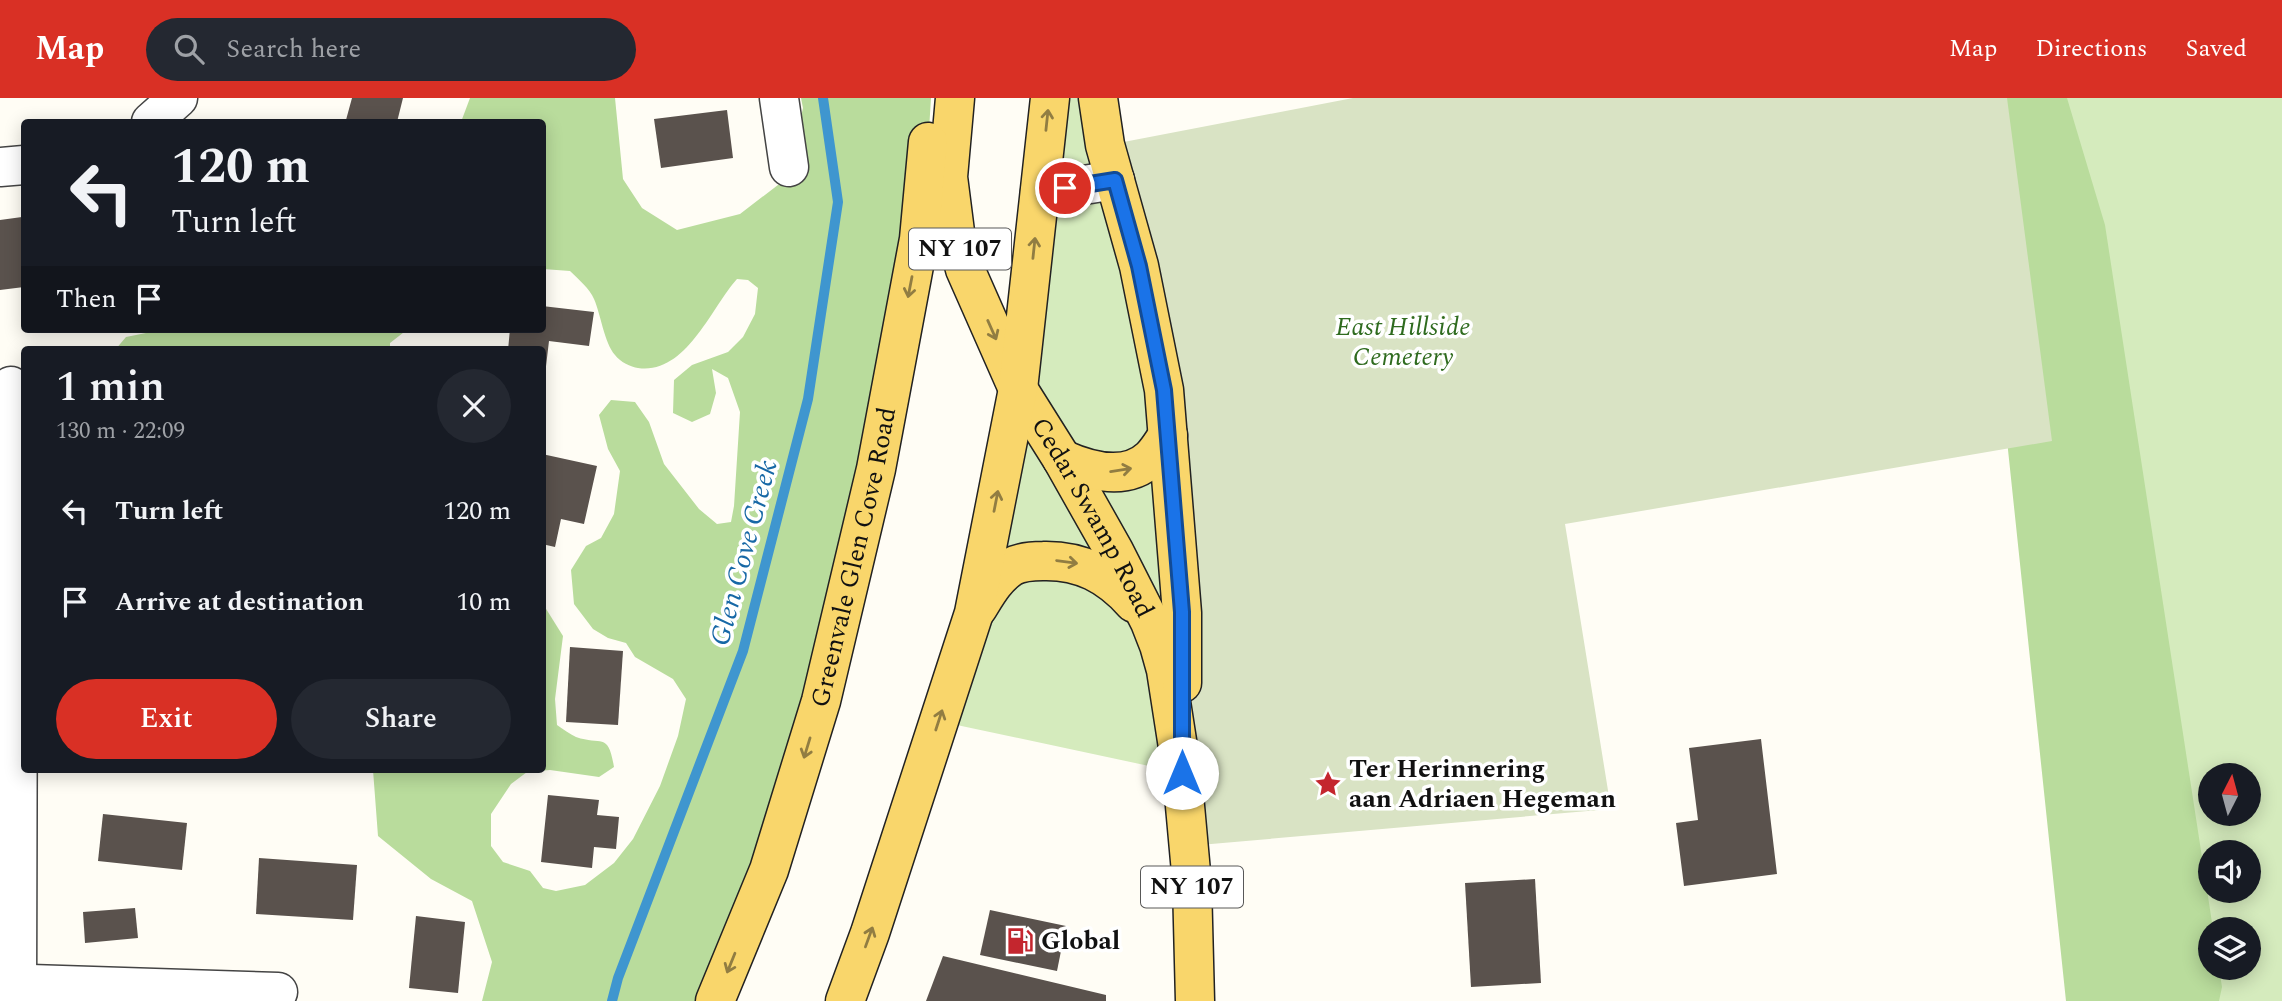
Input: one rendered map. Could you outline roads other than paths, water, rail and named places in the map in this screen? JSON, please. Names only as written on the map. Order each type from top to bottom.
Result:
[{"type":"main road","name":"Greenvale Glen Cove Road","points":[[715,1001],[769,870],[824,688],[876,469],[919,239],[930,98]]},
{"type":"main road","name":"NY 107","points":[[956,98],[948,177],[955,232],[965,269],[1018,389]]},
{"type":"main road","points":[[845,1001],[870,933],[974,613],[1018,389],[1050,98]]},
{"type":"main road","name":"Cedar Swamp Road","points":[[1098,98],[1105,145],[1139,266],[1164,390],[1182,612],[1182,773]]},
{"type":"main road","name":"Cedar Swamp Road","points":[[1018,389],[1062,459],[1150,622],[1159,645],[1166,670],[1182,773],[1192,883],[1195,1001]]},
{"type":"main road","points":[[1062,459],[1100,472],[1124,471],[1151,458],[1168,435]]},
{"type":"main road","points":[[974,613],[994,581],[1014,566],[1034,561],[1056,561],[1080,564],[1104,575],[1125,592],[1150,622]]},
{"type":"street","points":[[154,119],[178,98]]},
{"type":"street","points":[[779,98],[789,167]]},
{"type":"street","points":[[0,167],[21,165]]},
{"type":"street","points":[[1040,192],[1115,180]]},
{"type":"street","points":[[11,386],[21,604],[11,989],[278,992]]},
{"type":"waterway","name":"Glen Cove Creek","points":[[612,1001],[618,978],[743,651],[808,399],[838,202],[823,98]]},
{"type":"place","name":"Ter Herinnering aan Adriaen Hegeman","points":[[1328,784]]},
{"type":"place","name":"Global","points":[[1020,941]]},
{"type":"park label","name":"East Hillside Cemetery","points":[[1403,342]]}]
